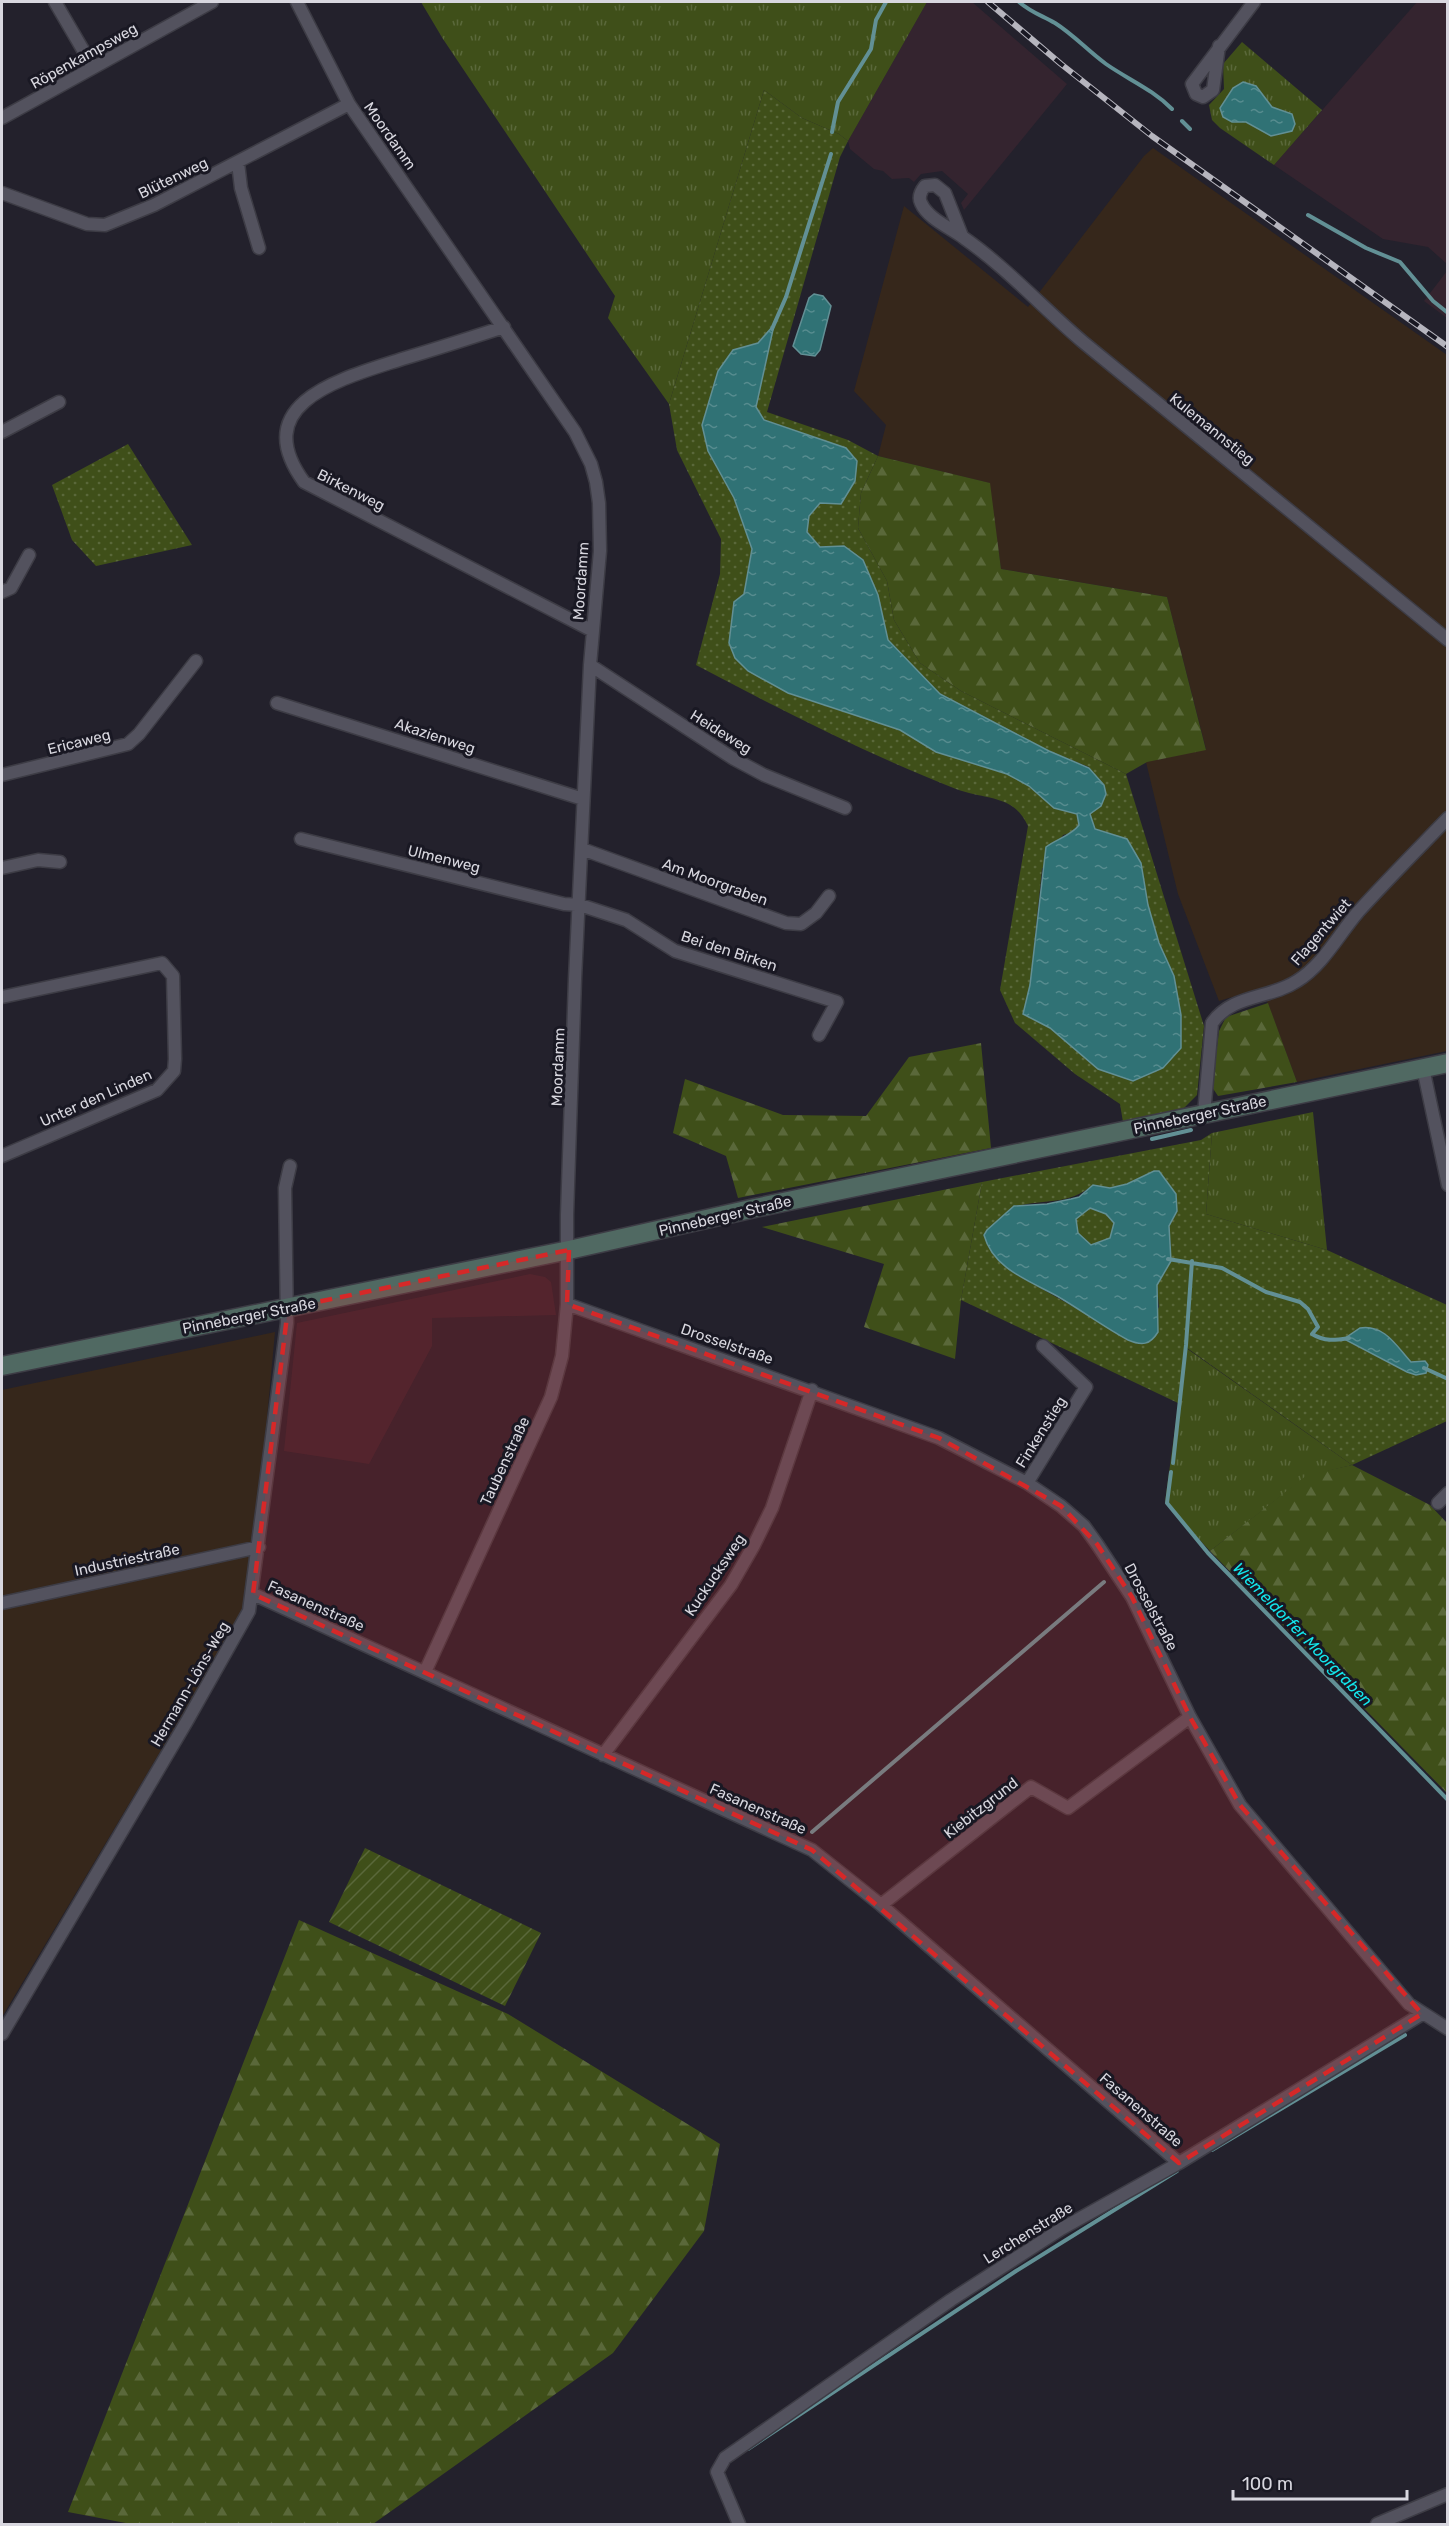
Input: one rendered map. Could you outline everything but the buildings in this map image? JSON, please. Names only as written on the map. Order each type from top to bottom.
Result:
[{"type":"main road","name":"Pinneberger Straße","points":[[2,1366],[569,1250],[754,1208],[1448,1063]]},
{"type":"street","points":[[55,2],[93,67]]},
{"type":"street","name":"Röpenkampsweg","points":[[2,118],[212,2]]},
{"type":"street","name":"Moordamm","points":[[297,2],[349,104],[575,432],[591,464],[599,503],[600,528],[583,800],[568,1194],[569,1250]]},
{"type":"street","points":[[1219,46],[1254,2]]},
{"type":"street","name":"Blütenweg","points":[[2,193],[98,227],[154,205],[349,104]]},
{"type":"street","points":[[238,163],[241,188],[260,248]]},
{"type":"street","name":"Kulemannstieg","points":[[962,236],[1028,290],[1044,309],[1083,342],[1448,640]]},
{"type":"street","name":"Birkenweg","points":[[504,327],[349,376],[317,391],[298,408],[289,425],[285,443],[291,463],[304,482],[593,631]]},
{"type":"street","points":[[2,432],[59,402]]},
{"type":"street","points":[[2,592],[11,588],[29,555]]},
{"type":"street","name":"Ericaweg","points":[[2,776],[128,744],[140,734],[196,661]]},
{"type":"street","name":"Heideweg","points":[[590,666],[734,759],[765,776],[845,808]]},
{"type":"street","name":"Akazienweg","points":[[278,703],[583,800]]},
{"type":"street","name":"Flagentwiet","points":[[1208,1113],[1212,1023],[1219,1014],[1243,1000],[1296,982],[1305,976],[1358,912],[1448,818]]},
{"type":"street","name":"Ulmenweg","points":[[301,839],[564,904],[580,905]]},
{"type":"street","name":"Am Moorgraben","points":[[582,849],[786,923],[801,924],[816,913],[829,896]]},
{"type":"street","points":[[2,868],[38,860],[60,862]]},
{"type":"street","name":"Bei den Birken","points":[[580,905],[626,920],[675,951],[837,1002],[819,1035]]},
{"type":"street","name":"Unter den Linden","points":[[2,997],[162,963],[173,976],[175,1059],[174,1071],[157,1090],[2,1156]]},
{"type":"street","points":[[1423,1068],[1448,1185]]},
{"type":"street","name":"Hermann-Löns-Weg","points":[[2,2034],[187,1721],[249,1611],[288,1308],[285,1188],[290,1166]]},
{"type":"street","name":"Taubenstraße","points":[[425,1672],[551,1396],[562,1356],[569,1250]]},
{"type":"street","name":"Drosselstraße","points":[[567,1304],[813,1390],[939,1438],[1027,1483],[1061,1506],[1084,1526],[1110,1561],[1132,1597],[1190,1717],[1240,1805],[1409,2004],[1448,2029]]},
{"type":"street","name":"Finkenstieg","points":[[1027,1483],[1086,1387],[1042,1346]]},
{"type":"street","name":"Kuckucksweg","points":[[603,1755],[731,1585],[772,1508],[813,1390]]},
{"type":"street","points":[[1438,1503],[1448,1493]]},
{"type":"street","name":"Industriestraße","points":[[2,1603],[258,1547]]},
{"type":"street","name":"Fasanenstraße","points":[[253,1594],[812,1850],[881,1905],[1179,2163]]},
{"type":"street","name":"Kiebitzgrund","points":[[881,1905],[1031,1787],[1068,1808],[1190,1717]]},
{"type":"street","name":"Lerchenstraße","points":[[739,2524],[717,2472],[725,2458],[987,2276],[1061,2229],[1179,2163],[1422,2014]]},
{"type":"street","points":[[1377,2524],[1448,2494]]},
{"type":"highlighted area","points":[[569,1250],[567,1304],[939,1438],[1061,1506],[1097,1544],[1132,1597],[1190,1717],[1240,1805],[1422,2014],[1179,2163],[812,1850],[253,1594],[288,1308]]},
{"type":"shaded area","points":[[927,2],[972,2],[1067,84],[964,210],[961,203],[968,194],[942,171],[921,174],[914,182],[909,178],[892,179],[883,171],[874,169],[850,149],[848,141]]},
{"type":"shaded area","points":[[1417,2],[1447,2],[1447,264],[1428,247],[1383,239],[1274,165]]},
{"type":"shaded area","points":[[1153,148],[1447,355],[1447,1051],[1297,1082],[1262,988],[1219,1001],[1178,894],[1146,762],[1206,749],[1167,597],[1001,569],[989,483],[878,456],[886,425],[854,391],[904,206],[1028,307],[1144,156]]},
{"type":"shaded area","points":[[1447,271],[1447,318],[1424,301]]},
{"type":"shaded area","points":[[530,1274],[545,1277],[551,1282],[556,1315],[432,1318],[432,1346],[369,1464],[284,1451],[297,1323]]},
{"type":"shaded area","points":[[275,1332],[250,1601],[2,2017],[2,1390]]},
{"type":"green space","points":[[421,2],[927,2],[848,141],[839,134],[802,118],[764,90],[669,404],[608,318],[615,296],[443,39]]},
{"type":"green space","points":[[1242,42],[1322,110],[1274,165],[1212,120],[1209,105],[1224,89],[1223,64]]},
{"type":"green space","points":[[764,90],[802,118],[839,134],[848,141],[840,157],[767,412],[848,440],[878,456],[861,493],[858,528],[887,581],[894,620],[920,663],[961,691],[1126,774],[1204,1026],[1197,1095],[1182,1110],[1123,1122],[1120,1104],[1075,1074],[1015,1023],[1000,990],[1028,826],[1015,808],[998,800],[956,789],[890,761],[792,715],[696,665],[720,574],[721,539],[677,450],[669,404]],"holes":[[[773,326],[756,407],[764,420],[846,448],[820,503],[809,516],[807,531],[820,547],[844,546],[882,619],[888,640],[940,694],[1049,751],[1089,767],[1101,806],[1090,814],[1094,829],[1127,839],[1141,863],[1148,905],[1159,943],[1174,976],[1181,1015],[1133,1081],[1098,1069],[1050,1028],[1023,1014],[1030,985],[1042,869],[1063,835],[1074,832],[1079,825],[1077,814],[1054,808],[1029,786],[1007,774],[936,752],[900,730],[788,693],[729,643],[734,603],[744,594],[752,549],[734,498],[708,451],[733,350],[758,343]]]},
{"type":"green space","points":[[128,444],[192,545],[96,566],[72,540],[52,485]]},
{"type":"green space","points":[[878,456],[990,483],[1001,569],[1167,597],[1206,750],[1147,762],[1126,774],[961,691],[920,663],[894,620],[887,581],[858,528],[861,493]]},
{"type":"green space","points":[[1268,1003],[1297,1082],[1218,1096],[1212,1087],[1219,1031],[1226,1017]]},
{"type":"green space","points":[[981,1043],[991,1148],[738,1198],[726,1156],[673,1133],[685,1079],[783,1115],[866,1116],[909,1057]]},
{"type":"green space","points":[[1313,1112],[1327,1250],[1206,1214],[1212,1133]]},
{"type":"green space","points":[[1212,1133],[1206,1214],[1327,1250],[1447,1305],[1447,1421],[1352,1465],[1187,1348],[1178,1403],[961,1300],[982,1182],[1201,1140]],"holes":[[[1159,1171],[1176,1194],[1177,1211],[1169,1226],[1171,1251],[1169,1265],[1157,1285],[1159,1307],[1139,1344],[1014,1273],[992,1253],[987,1230],[1022,1205],[1067,1199],[1093,1185],[1110,1188]],[[1361,1328],[1383,1333],[1411,1362],[1425,1361],[1428,1365],[1426,1373],[1391,1364],[1344,1339]]]},
{"type":"green space","points":[[982,1182],[961,1300],[955,1359],[864,1327],[884,1264],[762,1227]]},
{"type":"green space","points":[[1090,1208],[1106,1214],[1114,1223],[1110,1238],[1091,1245],[1078,1233],[1076,1218]]},
{"type":"green space","points":[[1186,1348],[1352,1465],[1307,1476],[1210,1551],[1165,1502]]},
{"type":"green space","points":[[1352,1465],[1430,1505],[1447,1523],[1447,1793],[1210,1551],[1307,1475]]},
{"type":"green space","points":[[365,1848],[541,1933],[505,2006],[329,1922]]},
{"type":"green space","points":[[299,1920],[508,2014],[720,2144],[704,2231],[613,2353],[373,2524],[131,2524],[68,2512]]},
{"type":"water","points":[[1243,82],[1256,86],[1272,107],[1292,114],[1295,124],[1292,131],[1271,136],[1246,122],[1232,122],[1223,117],[1220,108],[1233,88]]},
{"type":"water","points":[[814,294],[823,296],[831,306],[820,350],[815,356],[801,354],[793,346],[809,298]]},
{"type":"water","points":[[774,325],[756,407],[764,420],[846,448],[857,461],[855,481],[841,504],[820,503],[809,516],[807,532],[820,547],[844,546],[863,560],[878,595],[888,640],[940,694],[1049,751],[1089,768],[1104,785],[1106,794],[1101,806],[1090,814],[1095,829],[1127,839],[1141,863],[1148,905],[1159,943],[1174,976],[1181,1015],[1181,1048],[1163,1068],[1133,1081],[1098,1069],[1050,1028],[1023,1014],[1030,985],[1046,847],[1079,825],[1077,814],[1054,808],[1029,786],[1007,774],[936,752],[900,730],[788,693],[748,671],[735,658],[729,643],[734,602],[744,594],[752,549],[734,498],[708,451],[702,425],[718,371],[733,350],[758,343]]},
{"type":"water","points":[[1154,1171],[1159,1171],[1176,1194],[1177,1211],[1169,1226],[1171,1261],[1157,1285],[1158,1332],[1152,1340],[1142,1344],[1128,1340],[1057,1296],[1014,1273],[995,1257],[984,1235],[1014,1206],[1047,1204],[1079,1197],[1093,1185],[1110,1188],[1127,1184]],"holes":[[[1090,1208],[1106,1214],[1114,1223],[1110,1238],[1091,1245],[1078,1233],[1076,1219]]]},
{"type":"water","points":[[1360,1328],[1369,1328],[1383,1333],[1411,1362],[1425,1361],[1428,1365],[1426,1373],[1416,1375],[1407,1372],[1344,1339]]},
{"type":"waterway","points":[[832,132],[838,102],[871,49],[876,20],[886,2]]},
{"type":"waterway","points":[[1019,2],[1055,23],[1106,64],[1148,90],[1172,109]]},
{"type":"waterway","points":[[1182,121],[1190,129]]},
{"type":"waterway","points":[[772,329],[786,297],[831,154]]},
{"type":"waterway","points":[[1308,215],[1366,248],[1400,262],[1433,301],[1448,313]]},
{"type":"waterway","points":[[1152,1139],[1191,1130]]},
{"type":"waterway","points":[[1168,1259],[1222,1268],[1266,1292],[1300,1302],[1308,1309],[1318,1327],[1312,1334],[1335,1340],[1349,1338]]},
{"type":"waterway","name":"Wiemeldorfer Moorgraben","points":[[1173,1463],[1186,1345],[1192,1261]]},
{"type":"waterway","points":[[1424,1368],[1448,1379]]},
{"type":"waterway","name":"Wiemeldorfer Moorgraben","points":[[1171,1472],[1167,1503],[1208,1553],[1448,1800]]},
{"type":"waterway","points":[[812,1832],[1104,1582]]},
{"type":"waterway","points":[[1212,2150],[1405,2035]]},
{"type":"waterway","points":[[748,2449],[1016,2271],[1177,2171]]},
{"type":"railway","points":[[988,2],[1061,64],[1152,136],[1448,347]]}]
